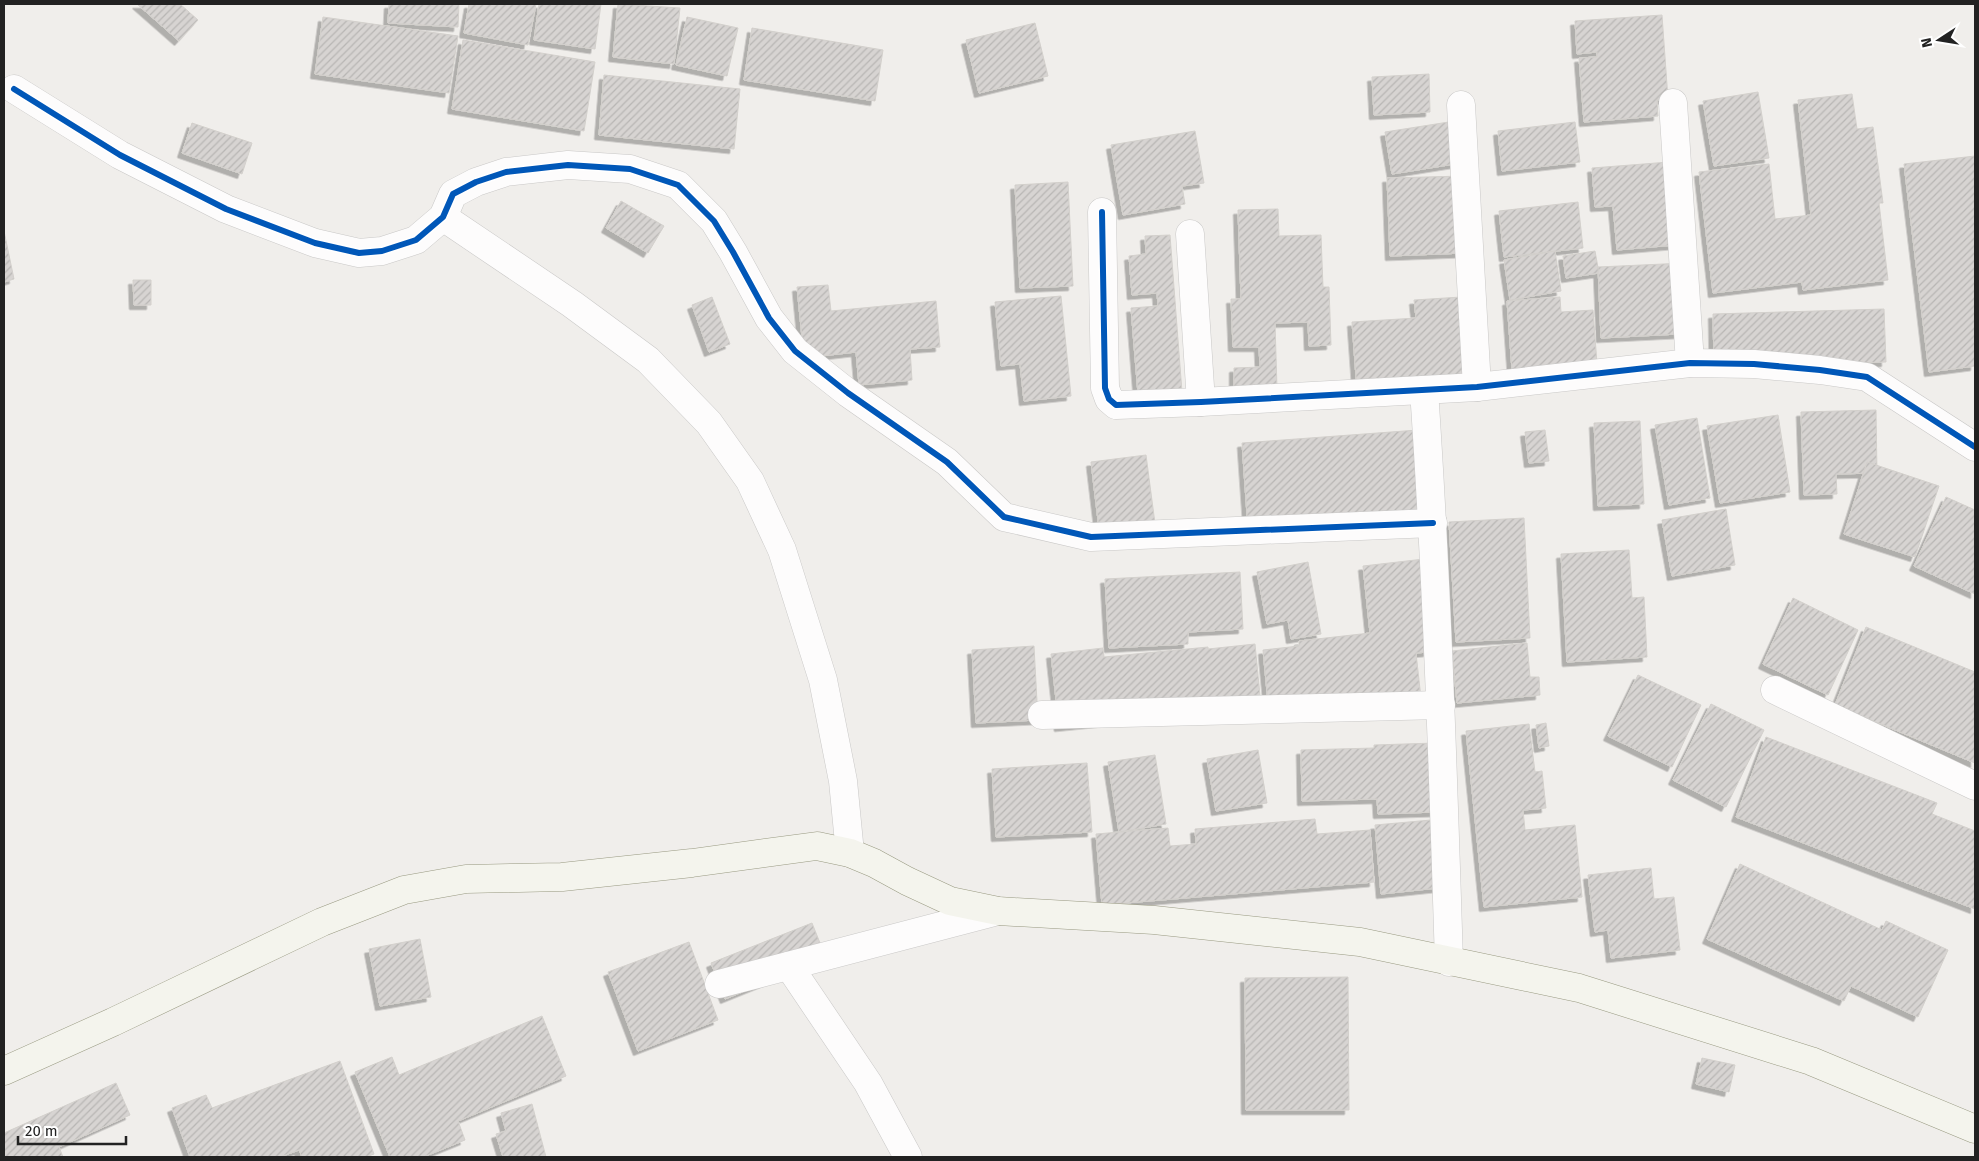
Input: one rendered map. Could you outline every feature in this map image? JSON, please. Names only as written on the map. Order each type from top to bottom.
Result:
[{"type":"main road","points":[[4,1071],[114,1022],[322,922],[404,890],[466,879],[562,877],[692,863],[817,846],[850,853],[874,862],[907,881],[950,901],[998,911],[1154,920],[1360,942],[1579,988],[1811,1061],[1975,1129]]},
{"type":"street","points":[[14,89],[120,155],[226,209],[315,243],[359,253],[382,251],[416,240],[443,217],[453,194],[476,182],[506,172],[568,165],[630,169],[678,185],[714,221],[733,252],[768,318],[795,351],[848,393],[947,462],[1004,517],[1091,536],[1433,523]]},
{"type":"street","points":[[1673,103],[1690,363]]},
{"type":"street","points":[[1461,105],[1477,387]]},
{"type":"street","points":[[1102,212],[1105,388],[1109,399],[1116,405],[1477,387],[1690,363],[1754,364],[1820,370],[1867,377],[1975,447]]},
{"type":"street","points":[[443,217],[572,304],[648,360],[709,423],[750,481],[782,550],[823,680],[843,781],[850,853]]},
{"type":"street","points":[[1190,234],[1201,402]]},
{"type":"street","points":[[1424,390],[1433,523],[1441,705],[1449,962]]},
{"type":"street","points":[[1775,690],[1975,786]]},
{"type":"street","points":[[1042,716],[1441,705]]},
{"type":"street","points":[[719,984],[998,911]]},
{"type":"street","points":[[789,966],[868,1083],[908,1157]]},
{"type":"building","points":[[137,4],[180,4],[198,20],[179,41]]},
{"type":"building","points":[[389,4],[459,4],[458,27],[388,23]]},
{"type":"building","points":[[469,4],[536,4],[528,45],[464,33]]},
{"type":"building","points":[[539,4],[601,4],[595,49],[534,40]]},
{"type":"building","points":[[618,4],[680,8],[674,64],[613,57]]},
{"type":"building","points":[[1662,15],[1668,99],[1657,100],[1658,116],[1584,122],[1579,58],[1597,57],[1597,52],[1577,54],[1575,21]]},
{"type":"building","points":[[323,17],[458,36],[449,93],[315,74]]},
{"type":"building","points":[[687,17],[738,28],[727,76],[676,65]]},
{"type":"building","points":[[1035,23],[1048,76],[979,93],[966,40]]},
{"type":"building","points":[[752,28],[883,50],[875,101],[744,80]]},
{"type":"building","points":[[463,40],[595,62],[584,131],[452,109]]},
{"type":"building","points":[[1429,74],[1430,112],[1374,115],[1372,77]]},
{"type":"building","points":[[604,75],[740,89],[734,149],[599,135]]},
{"type":"building","points":[[1758,92],[1769,158],[1714,166],[1703,101]]},
{"type":"building","points":[[1852,94],[1857,129],[1873,127],[1883,203],[1879,203],[1888,280],[1803,290],[1802,282],[1713,293],[1699,172],[1769,164],[1775,219],[1811,215],[1798,100]]},
{"type":"building","points":[[1455,121],[1461,163],[1392,174],[1385,132]]},
{"type":"building","points":[[1575,122],[1580,162],[1502,171],[1498,131]]},
{"type":"building","points":[[192,123],[252,143],[242,174],[182,153]]},
{"type":"building","points":[[1195,131],[1204,183],[1182,186],[1185,204],[1123,215],[1111,145]]},
{"type":"building","points":[[1975,156],[1975,366],[1929,372],[1904,164]]},
{"type":"building","points":[[1669,162],[1675,245],[1617,250],[1613,206],[1595,207],[1592,168]]},
{"type":"building","points":[[1463,176],[1465,253],[1390,256],[1387,178]]},
{"type":"building","points":[[1068,182],[1073,286],[1020,288],[1015,185]]},
{"type":"building","points":[[621,201],[664,226],[648,253],[606,228]]},
{"type":"building","points":[[1578,202],[1583,248],[1504,257],[1499,211]]},
{"type":"building","points":[[1278,209],[1279,236],[1321,235],[1323,287],[1329,287],[1331,345],[1309,346],[1308,322],[1275,323],[1277,388],[1234,389],[1234,368],[1260,367],[1259,347],[1233,347],[1231,299],[1241,299],[1238,210]]},
{"type":"building","points":[[4,231],[14,279],[4,282]]},
{"type":"building","points":[[1170,235],[1182,392],[1138,394],[1131,308],[1158,306],[1157,293],[1132,295],[1129,256],[1146,254],[1145,236]]},
{"type":"building","points":[[1555,251],[1561,291],[1510,300],[1504,260]]},
{"type":"building","points":[[1595,251],[1599,273],[1566,278],[1563,256]]},
{"type":"building","points":[[1685,263],[1679,334],[1601,338],[1598,267]]},
{"type":"building","points":[[133,280],[151,280],[151,305],[134,305]]},
{"type":"building","points":[[828,285],[831,311],[936,301],[940,347],[910,349],[912,380],[859,385],[856,352],[804,358],[797,287]]},
{"type":"building","points":[[1061,296],[1071,396],[1024,401],[1020,364],[1001,366],[995,302]]},
{"type":"building","points":[[712,297],[730,344],[709,352],[692,305]]},
{"type":"building","points":[[1461,297],[1467,383],[1357,391],[1352,322],[1416,318],[1414,300]]},
{"type":"building","points":[[1560,297],[1561,312],[1593,310],[1598,377],[1513,384],[1507,301]]},
{"type":"building","points":[[1884,309],[1886,362],[1714,367],[1713,314]]},
{"type":"building","points":[[1876,410],[1877,473],[1836,474],[1837,494],[1804,495],[1801,412]]},
{"type":"building","points":[[1778,415],[1790,492],[1720,503],[1707,426]]},
{"type":"building","points":[[1697,418],[1710,498],[1669,505],[1655,425]]},
{"type":"building","points":[[1640,421],[1644,504],[1598,506],[1594,423]]},
{"type":"building","points":[[1418,430],[1424,518],[1248,529],[1242,443]]},
{"type":"building","points":[[1545,430],[1549,461],[1529,463],[1525,432]]},
{"type":"building","points":[[1146,455],[1156,531],[1100,537],[1091,462]]},
{"type":"building","points":[[1867,462],[1939,486],[1915,557],[1844,534]]},
{"type":"building","points":[[1946,497],[1975,510],[1975,594],[1914,566]]},
{"type":"building","points":[[1726,509],[1735,565],[1672,576],[1662,520]]},
{"type":"building","points":[[1524,518],[1530,638],[1456,642],[1449,522]]},
{"type":"building","points":[[1629,550],[1632,598],[1644,597],[1647,657],[1567,662],[1561,554]]},
{"type":"building","points":[[1424,559],[1428,652],[1416,653],[1421,698],[1269,713],[1263,650],[1299,646],[1299,641],[1370,633],[1363,566]]},
{"type":"building","points":[[1308,562],[1321,634],[1291,639],[1288,620],[1267,624],[1257,572]]},
{"type":"building","points":[[1240,572],[1243,629],[1188,632],[1188,644],[1109,648],[1105,579]]},
{"type":"building","points":[[1793,598],[1858,630],[1828,695],[1763,664]]},
{"type":"building","points":[[1866,627],[1975,672],[1975,763],[1835,705]]},
{"type":"building","points":[[1527,643],[1530,677],[1539,677],[1540,695],[1457,703],[1452,651]]},
{"type":"building","points":[[1255,644],[1261,706],[1059,727],[1051,654],[1103,648],[1104,657]]},
{"type":"building","points":[[1034,646],[1038,720],[976,723],[972,650]]},
{"type":"building","points":[[1638,675],[1701,705],[1672,767],[1608,736]]},
{"type":"building","points":[[1711,704],[1764,730],[1726,807],[1673,780]]},
{"type":"building","points":[[1546,723],[1549,746],[1539,748],[1536,725]]},
{"type":"building","points":[[1529,724],[1535,772],[1542,771],[1546,808],[1523,810],[1525,830],[1575,825],[1582,897],[1484,907],[1466,731]]},
{"type":"building","points":[[1766,737],[1937,803],[1932,814],[1975,831],[1975,909],[1736,817]]},
{"type":"building","points":[[1435,743],[1437,812],[1378,814],[1377,799],[1302,801],[1301,750],[1374,748],[1374,745]]},
{"type":"building","points":[[1258,750],[1267,803],[1216,811],[1207,759]]},
{"type":"building","points":[[1155,755],[1166,824],[1119,832],[1108,762]]},
{"type":"building","points":[[1087,763],[1092,832],[996,837],[992,769]]},
{"type":"building","points":[[1315,819],[1317,834],[1370,830],[1374,882],[1102,905],[1096,834],[1168,828],[1170,846],[1196,844],[1195,829]]},
{"type":"building","points":[[1431,820],[1438,888],[1381,894],[1375,825]]},
{"type":"building","points":[[1740,864],[1882,930],[1886,921],[1948,950],[1918,1017],[1851,986],[1844,1001],[1707,939]]},
{"type":"building","points":[[1651,868],[1654,899],[1674,897],[1680,950],[1611,958],[1608,930],[1595,932],[1588,875]]},
{"type":"building","points":[[812,923],[826,958],[725,999],[711,963]]},
{"type":"building","points":[[420,939],[431,997],[380,1006],[369,949]]},
{"type":"building","points":[[689,942],[718,1020],[638,1051],[608,972]]},
{"type":"building","points":[[1348,977],[1349,1110],[1246,1110],[1245,978]]},
{"type":"building","points":[[542,1016],[566,1076],[458,1121],[465,1140],[423,1157],[390,1157],[355,1072],[392,1057],[399,1075]]},
{"type":"building","points":[[1702,1058],[1735,1065],[1729,1092],[1696,1084]]},
{"type":"building","points":[[340,1061],[374,1154],[366,1157],[302,1157],[299,1150],[280,1157],[190,1157],[172,1108],[206,1095],[212,1108]]},
{"type":"building","points":[[116,1083],[130,1115],[59,1147],[63,1157],[4,1157],[4,1133]]},
{"type":"building","points":[[532,1104],[546,1157],[503,1157],[496,1134],[506,1131],[501,1113]]},
{"type":"cycle path","points":[[14,89],[120,155],[226,209],[315,243],[359,253],[382,251],[416,240],[443,217],[453,194],[476,182],[506,172],[568,165],[630,169],[678,185],[714,221],[769,318],[795,351],[848,393],[947,462],[1004,517],[1091,537],[1433,523]]},
{"type":"cycle path","points":[[1102,212],[1105,388],[1109,399],[1116,405],[1477,387],[1690,363],[1754,364],[1820,370],[1867,377],[1975,447]]}]
